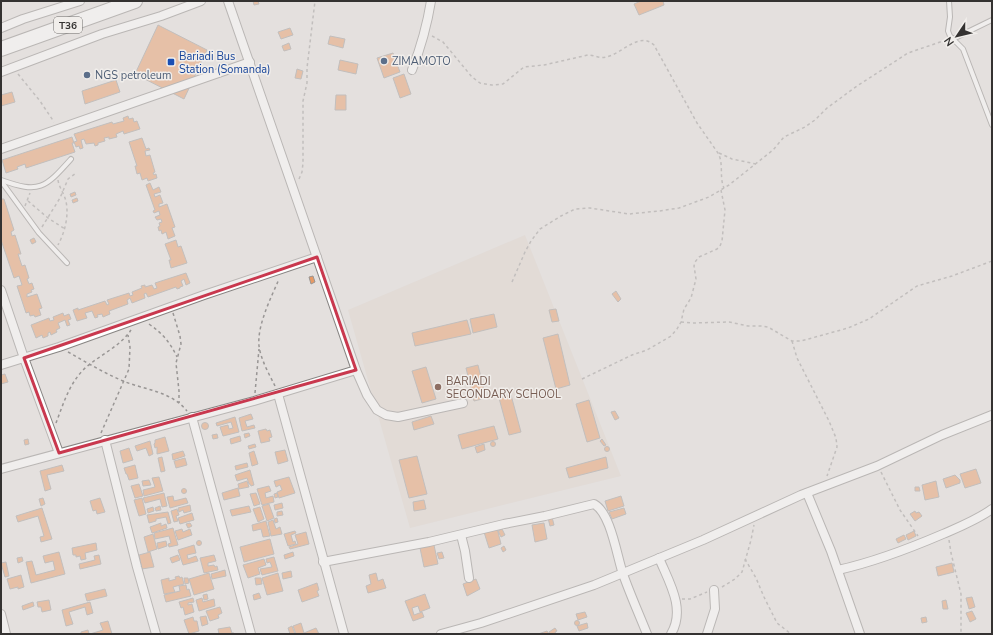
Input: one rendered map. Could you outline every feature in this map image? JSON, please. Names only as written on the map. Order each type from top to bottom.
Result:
[{"type":"highway","name":"T36","points":[[1,49],[135,1]]},
{"type":"street","points":[[1,28],[23,19],[80,1]]},
{"type":"street","points":[[1,72],[102,34],[160,16],[201,1]]},
{"type":"street","points":[[228,1],[356,370],[367,395],[377,410],[386,415],[398,417],[463,403]]},
{"type":"street","points":[[412,70],[421,48],[431,1]]},
{"type":"street","points":[[1,149],[250,62]]},
{"type":"street","points":[[1,365],[59,347],[171,306],[317,258]]},
{"type":"street","points":[[1,290],[59,453]]},
{"type":"street","points":[[1,469],[254,401],[356,370]]},
{"type":"street","points":[[278,394],[344,634]]},
{"type":"street","points":[[192,417],[251,634]]},
{"type":"street","points":[[441,634],[496,618],[623,573],[703,540],[807,493],[877,466],[942,435],[991,418]]},
{"type":"street","points":[[101,442],[156,634]]},
{"type":"street","points":[[807,493],[838,570],[860,634]]},
{"type":"street","points":[[323,562],[460,535],[592,504],[596,505],[604,516],[613,536],[623,573],[646,634]]},
{"type":"street","points":[[838,570],[859,565],[922,543],[951,531],[986,514],[992,509]]},
{"type":"street","points":[[460,535],[465,550],[469,578]]},
{"type":"street","points":[[659,558],[676,599],[676,618],[674,629],[671,634]]},
{"type":"street","points":[[707,634],[714,609],[714,590]]},
{"type":"street","points":[[1,617],[6,634]]},
{"type":"lane","points":[[949,1],[950,17],[948,31],[950,36],[963,49],[992,125]]},
{"type":"lane","points":[[953,39],[992,20]]},
{"type":"lane","points":[[1,180],[31,188],[40,186],[57,175],[71,159]]},
{"type":"lane","points":[[1,180],[22,211],[66,263]]},
{"type":"path","points":[[294,189],[302,172],[303,101],[308,83],[307,68],[315,1]]},
{"type":"path","points":[[425,33],[443,42],[476,80],[480,83],[492,85],[503,84],[524,67],[559,62],[588,55],[602,58],[608,57],[638,42],[644,40],[650,41],[654,45],[697,123],[721,158],[720,170],[724,188]]},
{"type":"path","points":[[512,282],[525,252],[540,229],[550,222],[576,209],[590,208],[629,214],[679,208],[697,202],[729,186],[773,150],[784,137],[805,127],[815,120],[827,108],[908,53],[942,41],[953,39]]},
{"type":"path","points":[[13,68],[40,101],[58,128]]},
{"type":"path","points":[[718,153],[732,159],[756,164]]},
{"type":"path","points":[[39,232],[63,192],[68,180],[76,173]]},
{"type":"path","points":[[56,250],[65,229],[67,207],[57,175]]},
{"type":"path","points":[[22,211],[28,200],[31,188]]},
{"type":"path","points":[[582,379],[632,355],[647,350],[671,336],[681,322],[684,309],[693,293],[696,279],[694,266],[695,262],[699,257],[717,249],[722,241],[725,210],[721,190]]},
{"type":"path","points":[[28,200],[48,218],[65,229]]},
{"type":"path","points":[[681,322],[729,322],[748,326],[762,326],[768,327],[792,341],[801,341],[848,328],[869,319],[918,286],[952,276],[992,261]]},
{"type":"path","points":[[254,401],[259,362],[260,333],[270,298],[284,269]]},
{"type":"path","points":[[171,306],[181,344],[176,363],[180,391],[179,403]]},
{"type":"path","points":[[52,434],[67,394],[75,379],[89,364],[128,335],[137,318],[160,332],[172,347],[177,357]]},
{"type":"path","points":[[101,442],[124,382],[130,359],[128,335]]},
{"type":"path","points":[[792,341],[797,358],[836,438],[837,447],[835,458],[822,488]]},
{"type":"path","points":[[259,346],[262,358],[278,394]]},
{"type":"path","points":[[59,347],[124,382],[160,392],[179,403],[192,417]]},
{"type":"path","points":[[877,466],[900,510],[922,543]]},
{"type":"path","points":[[676,599],[690,599],[725,587],[742,572],[751,540],[755,516]]},
{"type":"path","points":[[951,531],[949,543],[961,594],[961,634]]},
{"type":"path","points":[[745,559],[756,578],[777,622],[791,634]]},
{"type":"highlighted area","points":[[317,257],[356,370],[59,453],[24,358]]},
{"type":"shaded area","points":[[525,235],[621,476],[410,528],[348,310]]},
{"type":"building","points":[[253,1],[258,1],[259,4],[254,5]]},
{"type":"building","points":[[641,1],[663,1],[664,5],[639,15],[634,4]]},
{"type":"building","name":"Bariadi Bus Station (Somanda)","points":[[158,25],[207,50],[184,99],[135,74]]},
{"type":"building","points":[[290,28],[293,35],[281,39],[278,32]]},
{"type":"building","points":[[330,36],[345,39],[343,48],[328,44]]},
{"type":"building","points":[[289,43],[291,49],[284,51],[282,46]]},
{"type":"building","points":[[393,53],[400,72],[384,78],[377,58]]},
{"type":"building","points":[[340,60],[358,64],[356,74],[338,70]]},
{"type":"building","points":[[297,69],[303,71],[301,79],[295,78]]},
{"type":"building","points":[[404,74],[411,94],[400,98],[393,78]]},
{"type":"building","points":[[116,80],[120,92],[85,104],[82,91]]},
{"type":"building","points":[[12,92],[15,102],[1,106],[1,95]]},
{"type":"building","points":[[336,95],[346,95],[346,110],[335,110]]},
{"type":"building","points":[[128,116],[129,119],[133,118],[134,122],[137,121],[140,129],[124,134],[123,131],[116,134],[117,137],[109,139],[109,137],[104,138],[105,141],[98,143],[98,145],[95,146],[94,143],[86,144],[84,139],[81,140],[83,148],[80,149],[79,146],[76,147],[74,142],[77,141],[74,134],[112,122],[113,124],[124,121],[123,118]]},
{"type":"building","points":[[72,137],[75,152],[26,168],[25,164],[17,167],[18,169],[6,173],[2,160]]},
{"type":"building","points":[[142,138],[146,149],[149,148],[150,150],[145,151],[146,156],[150,155],[155,172],[153,173],[154,175],[156,174],[157,178],[148,181],[147,178],[142,180],[140,173],[137,174],[135,166],[137,166],[129,142]]},
{"type":"building","points":[[150,183],[153,190],[159,187],[161,192],[154,194],[155,197],[160,195],[163,203],[159,204],[159,207],[167,204],[175,227],[172,228],[175,236],[168,239],[166,232],[162,234],[161,230],[159,231],[159,223],[162,222],[161,219],[157,220],[155,217],[160,215],[159,211],[154,213],[153,211],[155,210],[146,185]]},
{"type":"building","points":[[75,192],[76,195],[71,197],[70,194]]},
{"type":"building","points":[[77,198],[78,201],[73,203],[72,200]]},
{"type":"building","points":[[1,199],[4,199],[14,230],[11,232],[12,236],[15,235],[21,254],[18,254],[22,266],[25,265],[29,278],[27,279],[29,284],[32,283],[34,289],[31,290],[32,292],[27,294],[27,297],[37,294],[42,308],[39,309],[41,315],[35,317],[34,315],[30,316],[29,312],[26,313],[17,286],[22,285],[19,276],[14,278],[1,240]]},
{"type":"building","points":[[34,238],[36,242],[32,244],[30,240]]},
{"type":"building","points":[[176,240],[178,247],[181,246],[187,263],[171,268],[169,260],[171,260],[165,244]]},
{"type":"building","points":[[186,273],[190,283],[186,285],[184,279],[181,281],[183,286],[180,288],[177,289],[176,287],[148,297],[146,293],[144,294],[145,298],[132,303],[130,298],[127,300],[128,304],[109,311],[110,314],[103,317],[102,314],[97,315],[98,317],[95,318],[92,311],[85,313],[87,318],[77,321],[73,310],[78,308],[78,310],[105,301],[107,305],[109,304],[107,300],[129,293],[130,296],[133,295],[132,292],[142,288],[141,286],[145,285],[145,287],[152,285],[154,289],[157,288],[155,283]]},
{"type":"building","points":[[313,276],[315,282],[311,284],[309,277]]},
{"type":"building","points":[[616,291],[621,299],[618,302],[612,294]]},
{"type":"building","points":[[556,309],[559,321],[552,322],[549,310]]},
{"type":"building","points":[[63,313],[64,316],[69,314],[71,319],[68,320],[70,325],[67,326],[65,320],[58,323],[60,328],[56,330],[57,332],[51,335],[50,332],[48,333],[48,336],[43,338],[42,335],[36,338],[31,325],[49,318],[50,321],[54,320],[53,317]]},
{"type":"building","points":[[494,314],[497,327],[473,333],[470,319]]},
{"type":"building","points":[[467,320],[471,334],[415,346],[412,333]]},
{"type":"building","points":[[558,334],[570,385],[556,389],[543,338]]},
{"type":"building","points":[[478,365],[486,398],[474,401],[466,368]]},
{"type":"building","points":[[426,367],[436,399],[422,403],[412,371]]},
{"type":"building","points":[[5,374],[8,382],[1,384],[1,375]]},
{"type":"building","points":[[511,395],[521,432],[509,435],[499,398]]},
{"type":"building","points":[[589,400],[600,438],[587,442],[576,404]]},
{"type":"building","points":[[615,411],[619,418],[615,420],[611,412]]},
{"type":"building","points":[[251,414],[253,419],[245,421],[247,427],[254,425],[255,428],[242,431],[239,418]]},
{"type":"building","points":[[431,416],[434,424],[414,430],[412,422]]},
{"type":"building","points":[[235,417],[239,432],[223,436],[220,427],[228,425],[229,429],[233,428],[231,422],[217,426],[216,423]]},
{"type":"building","points":[[205,423],[208,426],[205,429],[202,426]]},
{"type":"building","points":[[494,426],[498,439],[462,449],[458,435]]},
{"type":"building","points":[[266,429],[267,431],[270,430],[272,437],[269,438],[270,441],[261,443],[258,431]]},
{"type":"building","points":[[249,433],[250,436],[245,438],[244,434]]},
{"type":"building","points":[[217,434],[218,438],[213,439],[212,435]]},
{"type":"building","points":[[240,436],[241,441],[231,444],[230,439]]},
{"type":"building","points":[[165,437],[169,451],[157,454],[157,447],[155,448],[154,444],[155,440]]},
{"type":"building","points":[[28,439],[29,444],[25,445],[24,440]]},
{"type":"building","points":[[602,439],[606,445],[604,446],[600,441]]},
{"type":"building","points":[[150,441],[153,454],[149,456],[146,448],[137,451],[135,446]]},
{"type":"building","points":[[491,442],[495,442],[495,446],[491,446]]},
{"type":"building","points":[[255,444],[256,447],[249,449],[248,446]]},
{"type":"building","points":[[484,444],[485,450],[477,453],[475,447]]},
{"type":"building","points":[[607,446],[610,449],[607,452],[604,449]]},
{"type":"building","points":[[129,448],[133,460],[123,463],[120,451]]},
{"type":"building","points":[[285,450],[288,461],[278,464],[275,452]]},
{"type":"building","points":[[183,451],[185,456],[173,460],[172,454]]},
{"type":"building","points":[[254,451],[258,464],[252,466],[249,453]]},
{"type":"building","points":[[417,456],[427,494],[409,498],[399,460]]},
{"type":"building","points":[[162,457],[165,471],[161,472],[158,458]]},
{"type":"building","points":[[606,457],[608,468],[569,478],[566,468]]},
{"type":"building","points":[[185,458],[187,465],[176,468],[174,461]]},
{"type":"building","points":[[247,463],[248,467],[236,470],[235,466]]},
{"type":"building","points":[[62,465],[64,471],[47,475],[51,489],[45,491],[40,471]]},
{"type":"building","points":[[135,465],[138,478],[129,480],[124,468]]},
{"type":"building","points":[[976,469],[981,483],[965,488],[960,474]]},
{"type":"building","points":[[250,470],[254,485],[251,486],[249,484],[247,478],[237,481],[235,475]]},
{"type":"building","points":[[955,475],[960,480],[960,483],[946,488],[943,479]]},
{"type":"building","points":[[159,477],[163,491],[144,496],[143,490],[155,487],[152,478]]},
{"type":"building","points":[[289,477],[295,493],[279,498],[277,492],[282,490],[280,485],[276,487],[274,481]]},
{"type":"building","points":[[149,480],[151,485],[143,486],[142,481]]},
{"type":"building","points":[[247,481],[249,487],[239,489],[238,484]]},
{"type":"building","points":[[936,481],[939,497],[925,500],[922,485]]},
{"type":"building","points":[[139,484],[143,496],[135,498],[131,486]]},
{"type":"building","points":[[269,486],[271,491],[265,493],[266,498],[273,496],[274,502],[262,505],[257,489]]},
{"type":"building","points":[[915,487],[919,487],[920,491],[915,491]]},
{"type":"building","points":[[238,488],[240,496],[224,500],[222,493]]},
{"type":"building","points":[[182,489],[186,489],[186,493],[182,493]]},
{"type":"building","points":[[164,493],[167,506],[162,507],[160,499],[145,503],[143,498]]},
{"type":"building","points":[[256,493],[260,504],[254,506],[250,494]]},
{"type":"building","points":[[277,493],[278,497],[275,498],[274,494]]},
{"type":"building","points":[[173,496],[174,501],[186,498],[188,503],[170,508],[167,497]]},
{"type":"building","points":[[621,496],[624,506],[608,511],[605,501]]},
{"type":"building","points":[[43,498],[45,504],[41,506],[39,499]]},
{"type":"building","points":[[100,498],[105,512],[97,514],[96,510],[93,511],[90,501]]},
{"type":"building","points":[[142,498],[146,514],[139,516],[134,500]]},
{"type":"building","points":[[424,500],[426,509],[414,511],[413,502]]},
{"type":"building","points":[[282,503],[283,508],[275,510],[274,505]]},
{"type":"building","points":[[269,504],[274,518],[267,521],[262,506]]},
{"type":"building","points":[[190,505],[191,511],[184,513],[183,510],[179,512],[178,508]]},
{"type":"building","points":[[160,506],[161,510],[156,511],[155,508]]},
{"type":"building","points":[[249,506],[251,512],[232,516],[230,510]]},
{"type":"building","points":[[153,507],[154,511],[148,513],[147,509]]},
{"type":"building","points":[[260,507],[264,519],[258,522],[253,509]]},
{"type":"building","points":[[42,508],[52,539],[41,542],[40,537],[44,536],[38,516],[18,522],[16,516]]},
{"type":"building","points":[[624,508],[626,514],[612,519],[609,512]]},
{"type":"building","points":[[177,509],[179,515],[176,516],[178,521],[174,522],[171,511]]},
{"type":"building","points":[[282,511],[283,515],[277,516],[277,512]]},
{"type":"building","points":[[915,511],[916,513],[919,512],[922,516],[915,521],[910,514]]},
{"type":"building","points":[[168,512],[171,523],[168,524],[166,517],[156,519],[156,521],[149,523],[147,515]]},
{"type":"building","points":[[192,513],[194,520],[180,524],[178,518]]},
{"type":"building","points":[[552,517],[554,525],[550,526],[548,518]]},
{"type":"building","points":[[277,518],[278,522],[275,523],[274,519]]},
{"type":"building","points":[[273,520],[276,529],[280,527],[282,534],[271,536],[268,522]]},
{"type":"building","points":[[266,521],[270,536],[263,537],[261,529],[253,531],[252,525]]},
{"type":"building","points":[[161,523],[161,526],[166,524],[167,528],[152,533],[150,527]]},
{"type":"building","points":[[190,523],[192,526],[188,528],[186,524]]},
{"type":"building","points":[[544,523],[547,539],[535,542],[532,525]]},
{"type":"building","points":[[173,528],[178,545],[169,547],[168,544],[171,543],[169,536],[155,539],[154,533]]},
{"type":"building","points":[[497,528],[501,544],[489,548],[484,532]]},
{"type":"building","points":[[182,529],[183,532],[190,529],[192,535],[178,540],[175,531]]},
{"type":"building","points":[[502,529],[505,535],[501,537],[498,531]]},
{"type":"building","points":[[295,531],[296,533],[291,535],[293,542],[295,541],[296,544],[288,546],[284,534]]},
{"type":"building","points":[[914,531],[916,536],[908,540],[906,535]]},
{"type":"building","points":[[306,532],[309,544],[290,549],[289,547],[298,544],[295,535]]},
{"type":"building","points":[[153,534],[157,549],[148,552],[144,537]]},
{"type":"building","points":[[904,535],[906,539],[898,543],[896,539]]},
{"type":"building","points":[[270,539],[274,554],[244,562],[240,547]]},
{"type":"building","points":[[166,541],[167,546],[158,549],[157,543]]},
{"type":"building","points":[[197,541],[201,541],[201,545],[197,545]]},
{"type":"building","points":[[96,543],[97,550],[85,553],[86,559],[81,560],[80,556],[76,557],[76,555],[73,555],[72,548]]},
{"type":"building","points":[[194,545],[196,553],[187,555],[188,559],[196,556],[198,561],[183,565],[178,550]]},
{"type":"building","points":[[434,545],[438,564],[424,567],[420,548]]},
{"type":"building","points":[[504,546],[506,550],[503,552],[501,548]]},
{"type":"building","points":[[59,552],[65,574],[31,583],[26,562],[32,561],[36,575],[55,570],[53,561],[45,563],[43,556]]},
{"type":"building","points":[[150,552],[154,567],[142,569],[139,555]]},
{"type":"building","points":[[293,552],[294,556],[285,559],[284,555]]},
{"type":"building","points":[[442,552],[444,558],[439,559],[437,553]]},
{"type":"building","points":[[99,555],[101,564],[80,569],[79,564],[95,560],[94,556]]},
{"type":"building","points":[[178,555],[180,560],[172,563],[170,558]]},
{"type":"building","points":[[214,555],[216,561],[208,563],[208,566],[217,566],[218,570],[204,573],[200,558]]},
{"type":"building","points":[[22,557],[23,561],[18,563],[17,558]]},
{"type":"building","points":[[274,557],[278,571],[262,575],[260,569],[272,567],[270,562],[267,563],[266,559]]},
{"type":"building","points":[[264,559],[266,565],[258,568],[260,574],[248,578],[243,565]]},
{"type":"building","points":[[6,562],[9,576],[5,577],[1,563]]},
{"type":"building","points":[[952,563],[954,572],[938,576],[936,567]]},
{"type":"building","points":[[225,570],[226,576],[212,579],[211,574]]},
{"type":"building","points":[[291,571],[292,577],[283,579],[282,573]]},
{"type":"building","points":[[209,573],[214,589],[194,595],[189,579]]},
{"type":"building","points":[[278,573],[283,591],[267,595],[262,578]]},
{"type":"building","points":[[376,573],[378,581],[383,579],[386,588],[368,593],[366,586],[371,584],[369,575]]},
{"type":"building","points":[[21,575],[24,587],[10,589],[7,579]]},
{"type":"building","points":[[179,576],[180,578],[182,577],[184,584],[173,587],[175,592],[164,594],[161,580],[169,578],[169,581],[176,579],[175,577]]},
{"type":"building","points":[[184,578],[188,578],[189,583],[185,584]]},
{"type":"building","points":[[255,578],[261,578],[262,584],[256,585]]},
{"type":"building","points":[[476,579],[480,589],[467,596],[463,584]]},
{"type":"building","points":[[317,583],[319,590],[317,591],[319,596],[302,602],[298,590]]},
{"type":"building","points":[[186,585],[191,596],[166,602],[164,595],[180,591],[179,586]]},
{"type":"building","points":[[105,589],[107,596],[87,601],[85,594]]},
{"type":"building","points":[[259,593],[261,598],[254,600],[253,595]]},
{"type":"building","points":[[207,594],[208,599],[204,600],[203,595]]},
{"type":"building","points":[[425,594],[430,608],[420,612],[418,606],[412,608],[414,615],[422,612],[424,617],[413,621],[405,601]]},
{"type":"building","points":[[972,597],[975,607],[969,609],[966,598]]},
{"type":"building","points":[[193,598],[194,602],[188,603],[188,605],[192,604],[194,612],[185,615],[183,607],[181,608],[179,602]]},
{"type":"building","points":[[202,598],[203,602],[214,599],[215,606],[199,611],[196,600]]},
{"type":"building","points":[[49,600],[51,610],[42,612],[41,607],[38,607],[37,602]]},
{"type":"building","points":[[946,600],[948,609],[943,609],[942,601]]},
{"type":"building","points":[[33,602],[34,606],[23,610],[22,606]]},
{"type":"building","points":[[90,602],[93,613],[87,615],[85,607],[69,612],[73,624],[66,626],[62,610]]},
{"type":"building","points":[[220,607],[222,613],[218,615],[219,618],[210,621],[206,611]]},
{"type":"building","points":[[972,611],[976,619],[970,622],[966,613]]},
{"type":"building","points":[[585,612],[587,617],[578,620],[576,614]]},
{"type":"building","points":[[206,616],[208,624],[202,626],[200,617]]},
{"type":"building","points":[[193,617],[194,621],[197,621],[199,631],[189,634],[184,620]]},
{"type":"building","points":[[926,617],[927,622],[922,623],[921,618]]},
{"type":"building","points":[[108,621],[112,634],[90,634],[103,630],[100,623]]},
{"type":"building","points":[[575,621],[579,621],[579,625],[575,625]]},
{"type":"building","points":[[301,623],[304,633],[316,628],[319,634],[296,634],[293,626]]},
{"type":"building","points":[[587,623],[588,628],[579,631],[577,626]]},
{"type":"building","points":[[292,626],[295,634],[290,634],[288,628]]},
{"type":"building","points":[[230,627],[232,633],[234,634],[219,634],[218,629]]},
{"type":"building","points":[[555,628],[557,631],[555,632],[556,634],[550,634],[549,632]]},
{"type":"building","points":[[88,630],[89,634],[81,634],[81,632]]},
{"type":"building","points":[[547,631],[549,634],[538,634]]},
{"type":"place","name":"ZIMAMOTO","points":[[384,61]]},
{"type":"place","name":"Bariadi Bus Station (Somanda)","points":[[171,62]]},
{"type":"place","name":"NGS petroleum","points":[[87,75]]},
{"type":"place","name":"BARIADI SECONDARY SCHOOL","points":[[438,387]]}]
